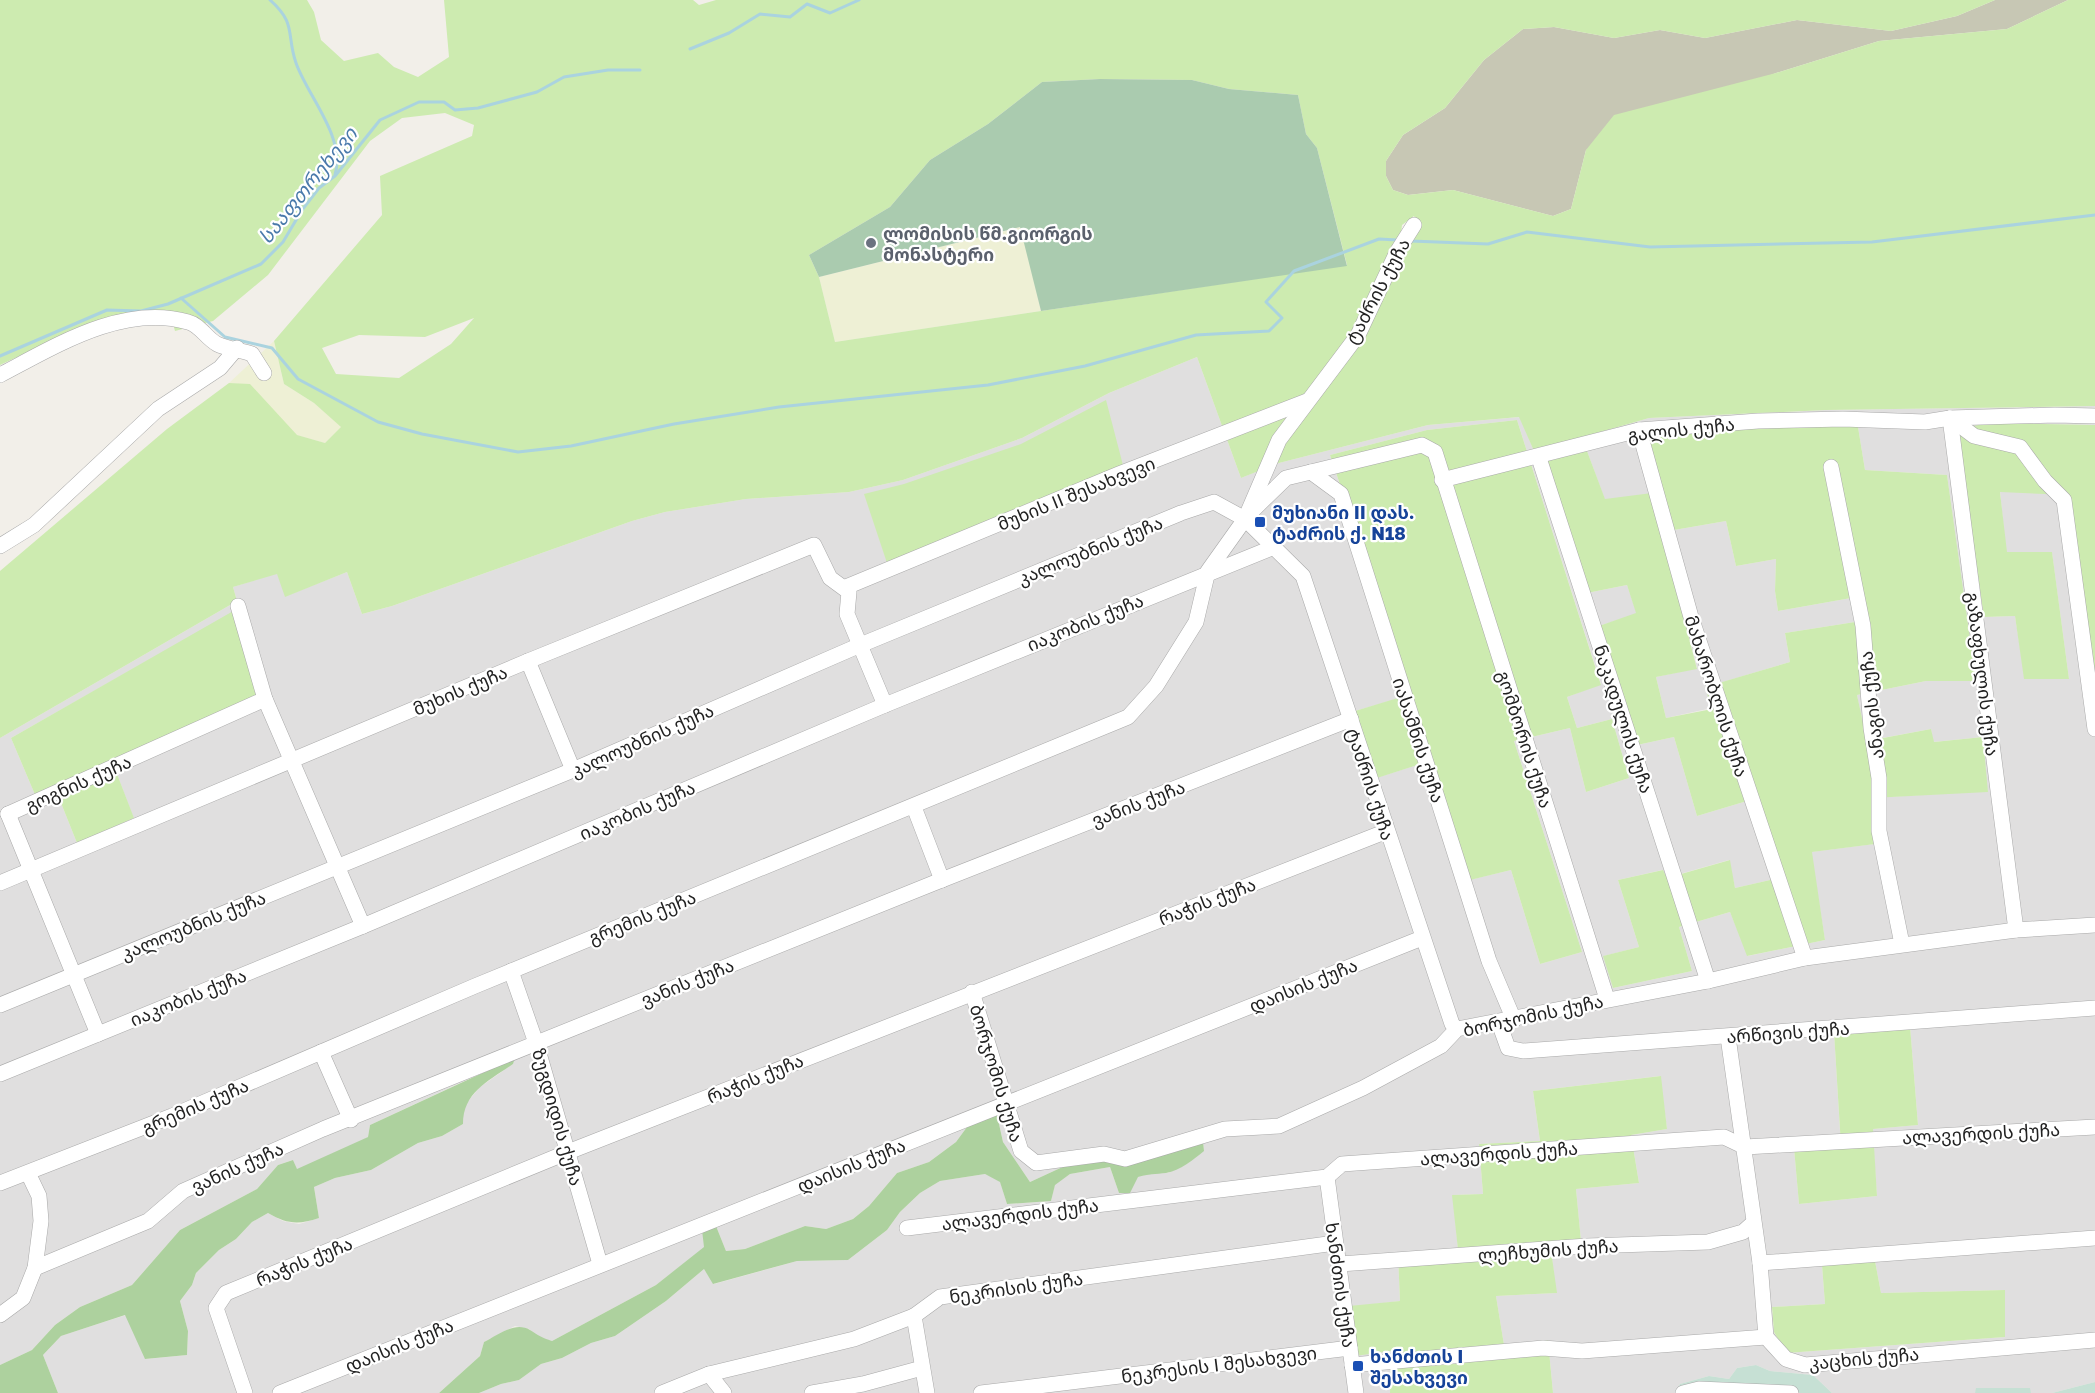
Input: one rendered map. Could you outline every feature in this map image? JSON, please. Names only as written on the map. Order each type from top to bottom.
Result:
[{"type":"street","name":"ტაძრის ქუჩა","points":[[1209,571],[1245,519],[1279,440],[1358,335],[1397,252],[1414,225]]},
{"type":"street","points":[[0,375],[82,333],[120,321],[159,318],[190,322],[219,346],[237,348],[252,354],[264,373]]},
{"type":"street","points":[[0,546],[34,525],[158,409],[220,368],[237,348]]},
{"type":"street","name":"მუხის II შესახვევი","points":[[846,587],[1119,474],[1307,401]]},
{"type":"street","name":"გალის ქუჩა","points":[[1442,480],[1539,458],[1639,430],[1758,421],[1843,419],[1925,422],[1950,418],[2095,416]]},
{"type":"street","points":[[1950,418],[1974,436],[2020,447],[2045,481],[2064,500],[2095,729]]},
{"type":"street","name":"გაზაფხულის ქუჩა","points":[[1950,418],[2016,930]]},
{"type":"street","name":"მახარობლის ქუჩა","points":[[1639,430],[1690,617],[1805,958]]},
{"type":"street","points":[[1245,519],[1286,478],[1422,445],[1435,452],[1442,480]]},
{"type":"street","name":"ნაკადულის ქუჩა","points":[[1539,458],[1708,981]]},
{"type":"street","name":"ანაგის ქუჩა","points":[[1831,467],[1863,626],[1871,728],[1879,778],[1879,831],[1902,944]]},
{"type":"street","name":"იასამნის ქუჩა","points":[[1311,472],[1341,494],[1506,1021]]},
{"type":"street","name":"გომბორის ქუჩა","points":[[1442,480],[1607,999]]},
{"type":"street","name":"კალოუბნის ქუჩა","points":[[0,1005],[573,770],[858,646],[1203,505],[1214,502],[1245,519],[1274,547]]},
{"type":"street","name":"მუხის ქუჩა","points":[[0,883],[528,661],[814,545],[830,578],[846,587]]},
{"type":"street","name":"ტაძრის ქუჩა","points":[[1274,547],[1303,576],[1422,938],[1452,1024],[1457,1029]]},
{"type":"street","name":"იაკობის ქუჩა","points":[[0,1074],[363,926],[885,705],[1209,571],[1274,547]]},
{"type":"street","name":"გრემის ქუჩა","points":[[0,1183],[172,1116],[511,971],[1128,717],[1156,686],[1196,622],[1209,571]]},
{"type":"street","points":[[846,587],[849,592],[847,614],[858,646],[885,705]]},
{"type":"street","points":[[238,606],[264,699],[339,866],[363,926]]},
{"type":"street","points":[[528,661],[573,770]]},
{"type":"street","name":"გოგნის ქუჩა","points":[[98,1034],[4,811],[264,699]]},
{"type":"street","name":"ვანის ქუჩა","points":[[35,1268],[148,1221],[183,1191],[323,1129],[351,1120],[942,880],[1351,719]]},
{"type":"street","points":[[914,807],[942,880]]},
{"type":"street","name":"რაჭის ქუჩა","points":[[245,1393],[216,1308],[226,1293],[568,1152],[1387,831]]},
{"type":"street","name":"ბორჯომის ქუჩა","points":[[972,992],[1021,1151],[1035,1163],[1104,1154],[1125,1159],[1225,1130],[1279,1125],[1373,1083],[1441,1046],[1457,1029],[1708,981],[1805,958],[2016,930],[2095,925]]},
{"type":"street","name":"დაისის ქუჩა","points":[[280,1393],[1422,938]]},
{"type":"street","name":"ზუგდიდის ქუჩა","points":[[511,971],[536,1043],[600,1264]]},
{"type":"street","name":"არწივის ქუჩა","points":[[1506,1021],[1508,1048],[1523,1051],[2095,1008]]},
{"type":"street","points":[[1352,1365],[1543,1348],[1582,1351],[1766,1337],[1760,1263],[1752,1224],[1745,1147],[1728,1037]]},
{"type":"street","points":[[321,1052],[351,1120]]},
{"type":"street","name":"ალავერდის ქუჩა","points":[[907,1228],[1327,1177],[1342,1164],[1724,1137],[1745,1147],[2095,1127]]},
{"type":"street","points":[[0,1315],[23,1298],[35,1268],[41,1221],[39,1196],[28,1173]]},
{"type":"street","name":"ხანძთის ქუჩა","points":[[1327,1177],[1356,1393]]},
{"type":"street","name":"ლეჩხუმის ქუჩა","points":[[1340,1264],[1587,1246],[1708,1242],[1743,1232],[1752,1224]]},
{"type":"street","points":[[1760,1263],[2095,1238]]},
{"type":"street","name":"ნეკრისის ქუჩა","points":[[662,1393],[709,1374],[854,1339],[914,1316],[940,1297],[1335,1243]]},
{"type":"street","points":[[914,1316],[927,1393]]},
{"type":"street","name":"კაცხის ქუჩა","points":[[1766,1337],[1786,1359],[1805,1365],[2095,1340]]},
{"type":"street","name":"ნეკრესის I შესახვევი","points":[[981,1393],[1350,1348]]},
{"type":"street","points":[[812,1393],[863,1384],[922,1368]]},
{"type":"street","points":[[709,1374],[724,1393]]},
{"type":"street","points":[[1683,1393],[1699,1389],[1791,1393]]},
{"type":"shaded area","points":[[1995,0],[2068,0],[2007,29],[1879,41],[1776,73],[1586,150],[1571,209],[1553,216],[1453,190],[1408,195],[1393,190],[1386,176],[1386,161],[1403,135],[1445,108],[1484,60],[1523,29],[1554,27],[1614,38],[1660,30],[1705,38],[1797,20],[1891,31],[1957,16]]},
{"type":"shaded area","points":[[1021,227],[1041,311],[835,342],[819,277]]},
{"type":"shaded area","points":[[274,341],[284,384],[314,403],[342,427],[325,443],[296,435],[250,385],[229,383]]},
{"type":"shaded area","points":[[1197,357],[1241,478],[1275,464],[1428,425],[1520,417],[1534,451],[1649,418],[1826,410],[2095,406],[2095,425],[1990,423],[1956,430],[1983,617],[2015,616],[2025,679],[2069,679],[2052,553],[2006,552],[2000,491],[2069,495],[2095,683],[2095,1382],[2052,1393],[2031,1393],[2029,1388],[1977,1388],[1975,1393],[1832,1393],[1813,1375],[1770,1371],[1756,1365],[1737,1368],[1729,1379],[1709,1376],[1680,1384],[1675,1393],[1553,1393],[1548,1340],[1504,1345],[1496,1296],[1556,1293],[1550,1242],[1581,1241],[1576,1189],[1639,1183],[1631,1135],[1667,1129],[1660,1076],[1533,1091],[1540,1141],[1479,1144],[1483,1194],[1453,1195],[1458,1250],[1398,1255],[1400,1301],[1349,1307],[1355,1355],[1391,1351],[1390,1393],[479,1393],[519,1380],[541,1364],[562,1358],[591,1343],[615,1336],[666,1301],[704,1269],[714,1284],[797,1261],[848,1260],[887,1230],[900,1212],[920,1193],[940,1181],[985,1174],[1000,1181],[1007,1204],[1051,1201],[1055,1184],[1070,1174],[1110,1167],[1119,1193],[1129,1193],[1137,1177],[1154,1172],[1168,1173],[1188,1163],[1204,1150],[1203,1141],[1124,1165],[1108,1160],[1069,1164],[1030,1182],[1003,1142],[997,1115],[967,1127],[956,1142],[929,1162],[897,1173],[869,1206],[853,1219],[826,1229],[805,1226],[745,1249],[726,1251],[716,1226],[703,1230],[705,1247],[656,1285],[552,1341],[539,1338],[529,1329],[515,1326],[484,1342],[480,1356],[439,1393],[58,1393],[43,1355],[61,1336],[126,1315],[146,1359],[187,1355],[188,1331],[180,1301],[192,1285],[196,1273],[219,1250],[236,1239],[252,1222],[268,1213],[283,1221],[299,1224],[319,1218],[314,1187],[335,1178],[371,1170],[418,1143],[442,1136],[463,1124],[463,1107],[480,1087],[513,1064],[514,1058],[370,1125],[368,1137],[355,1145],[297,1170],[293,1160],[278,1165],[257,1189],[180,1230],[132,1285],[80,1307],[55,1325],[32,1350],[0,1365],[0,738],[237,601],[233,587],[277,573],[286,596],[347,572],[362,614],[392,606],[632,521],[665,512],[746,499],[849,492],[903,480],[1022,438],[1109,393]],"holes":[[[1517,420],[1601,684],[1567,697],[1577,728],[1612,719],[1629,778],[1586,792],[1570,728],[1514,741],[1582,952],[1540,964],[1511,870],[1469,880],[1433,760],[1376,778],[1355,711],[1411,695],[1330,455],[1427,430]],[[1858,427],[1865,470],[1947,475],[1975,680],[1926,681],[1857,695],[1866,741],[1931,729],[1933,742],[1983,737],[1987,791],[1871,798],[1874,844],[1811,852],[1825,940],[1748,956],[1730,912],[1679,927],[1692,971],[1613,988],[1604,956],[1639,947],[1618,880],[1662,870],[1666,878],[1729,860],[1735,888],[1783,877],[1757,798],[1697,816],[1674,737],[1637,745],[1599,626],[1637,614],[1627,585],[1587,593],[1546,461],[1587,451],[1605,500],[1653,494],[1697,668],[1656,677],[1666,718],[1712,708],[1706,687],[1790,662],[1785,633],[1855,622],[1851,598],[1778,611],[1775,591],[1776,559],[1736,566],[1726,521],[1674,530],[1649,438],[1750,428]],[[235,611],[258,696],[112,761],[134,819],[77,843],[55,788],[36,797],[11,738]],[[1910,1026],[1918,1125],[1872,1129],[1877,1196],[1799,1204],[1794,1148],[1841,1147],[1834,1032]],[[1875,1261],[1881,1293],[2005,1290],[2005,1337],[1786,1353],[1774,1332],[1772,1307],[1825,1304],[1822,1265]]]},
{"type":"shaded area","points":[[1756,1365],[1770,1371],[1813,1375],[1832,1393],[1675,1393],[1680,1384],[1709,1376],[1729,1379],[1737,1368]]},
{"type":"shaded area","points":[[2095,1382],[2095,1393],[2052,1393]]},
{"type":"shaded area","points":[[1976,1388],[2030,1388],[2031,1393],[1975,1393]]},
{"type":"green space","points":[[0,0],[307,0],[314,12],[321,40],[344,61],[378,53],[394,67],[418,77],[449,57],[444,0],[693,0],[699,5],[716,0],[1995,0],[1957,16],[1891,31],[1797,20],[1705,38],[1660,30],[1614,38],[1554,27],[1523,29],[1484,60],[1445,108],[1403,135],[1386,161],[1386,176],[1393,190],[1408,195],[1453,190],[1553,216],[1571,209],[1586,150],[1614,115],[1776,73],[1879,41],[2007,29],[2068,0],[2095,0],[2095,406],[1826,410],[1649,418],[1534,451],[1519,417],[1428,425],[1275,464],[1290,436],[1368,330],[1418,227],[1414,216],[1402,225],[1401,234],[1352,333],[1261,470],[1241,478],[1197,357],[1109,393],[1022,438],[903,480],[849,492],[746,499],[665,512],[632,521],[392,606],[362,614],[347,572],[285,597],[277,574],[233,587],[237,601],[0,738],[0,571],[167,429],[229,383],[250,384],[297,435],[325,443],[341,427],[314,403],[284,384],[274,341],[382,215],[380,176],[472,136],[474,125],[445,113],[402,118],[370,141],[268,275],[213,321],[175,331],[170,313],[58,338],[0,365]],"holes":[[[1100,79],[1192,80],[1229,89],[1298,95],[1306,134],[1317,148],[1347,265],[835,342],[819,277],[809,255],[890,207],[930,160],[988,124],[1042,82]],[[474,318],[451,344],[399,378],[336,374],[322,348],[359,335],[425,337]]]},
{"type":"green space","points":[[1100,79],[1192,80],[1229,89],[1298,95],[1306,134],[1317,148],[1347,266],[1041,311],[1020,227],[819,277],[809,255],[890,207],[930,160],[988,124],[1042,82]]},
{"type":"green space","points":[[1106,400],[1124,469],[888,566],[864,494],[904,484],[1021,444]]},
{"type":"green space","points":[[1517,420],[1601,685],[1567,697],[1577,728],[1612,719],[1629,778],[1586,792],[1570,728],[1514,741],[1582,952],[1540,964],[1511,870],[1470,880],[1433,760],[1377,778],[1355,711],[1411,694],[1330,455],[1427,430]]},
{"type":"green space","points":[[1990,423],[2095,425],[2095,683],[2069,495],[2000,492],[2007,552],[2052,552],[2069,679],[2024,679],[2015,616],[1984,617],[1956,429]]},
{"type":"green space","points":[[1858,427],[1865,470],[1947,475],[1976,681],[1926,681],[1857,695],[1867,741],[1931,729],[1934,742],[1983,737],[1988,792],[1872,798],[1875,844],[1812,852],[1825,940],[1747,956],[1730,912],[1679,927],[1692,971],[1613,988],[1603,956],[1639,947],[1618,880],[1663,870],[1667,878],[1730,860],[1735,888],[1783,877],[1757,798],[1697,816],[1674,737],[1637,745],[1599,626],[1636,613],[1627,585],[1587,593],[1546,461],[1587,451],[1605,499],[1652,493],[1697,669],[1656,677],[1666,718],[1712,709],[1705,687],[1790,662],[1785,633],[1855,622],[1851,598],[1778,611],[1775,591],[1776,559],[1736,566],[1726,521],[1674,530],[1648,438],[1750,428]]},
{"type":"green space","points":[[235,610],[258,697],[112,761],[134,818],[77,843],[55,788],[36,797],[11,738]]},
{"type":"green space","points":[[1910,1026],[1918,1125],[1873,1129],[1877,1196],[1799,1204],[1794,1148],[1841,1146],[1834,1032]]},
{"type":"green space","points":[[515,1058],[513,1064],[472,1095],[464,1113],[463,1124],[442,1136],[418,1143],[371,1170],[335,1178],[314,1187],[319,1218],[305,1222],[293,1222],[268,1213],[252,1222],[236,1239],[219,1250],[196,1273],[192,1285],[180,1301],[188,1331],[187,1355],[145,1359],[125,1315],[61,1336],[43,1355],[58,1393],[0,1393],[0,1365],[32,1350],[55,1325],[80,1307],[132,1285],[180,1230],[257,1189],[278,1165],[293,1160],[297,1169],[368,1137],[370,1125]]},
{"type":"green space","points":[[1661,1076],[1667,1129],[1631,1135],[1639,1183],[1576,1189],[1581,1241],[1550,1243],[1557,1293],[1496,1296],[1504,1345],[1548,1340],[1553,1393],[1390,1393],[1391,1351],[1355,1356],[1349,1306],[1400,1301],[1398,1255],[1458,1250],[1452,1195],[1483,1194],[1479,1144],[1540,1141],[1533,1091]]},
{"type":"green space","points":[[997,1115],[1003,1142],[1030,1182],[1069,1164],[1203,1141],[1204,1151],[1176,1170],[1138,1177],[1130,1193],[1119,1193],[1110,1167],[1070,1174],[1055,1185],[1051,1201],[1007,1204],[1000,1182],[985,1174],[940,1181],[920,1193],[900,1212],[887,1230],[848,1260],[797,1261],[713,1284],[704,1269],[666,1301],[615,1336],[591,1343],[562,1358],[541,1364],[519,1380],[479,1393],[439,1393],[480,1356],[484,1342],[501,1333],[518,1327],[552,1341],[656,1285],[704,1247],[702,1230],[716,1226],[726,1251],[745,1249],[805,1226],[826,1229],[853,1219],[869,1206],[897,1173],[929,1162],[956,1142],[967,1127]]},
{"type":"green space","points":[[1875,1261],[1881,1293],[2005,1290],[2005,1337],[1786,1353],[1774,1332],[1772,1307],[1825,1304],[1822,1265]]},
{"type":"waterway","points":[[270,0],[284,16],[296,63],[331,132],[337,161],[335,175]]},
{"type":"waterway","name":"სააფთრეხევი","points":[[690,49],[729,33],[760,14],[790,17],[807,4],[830,13],[859,0]]},
{"type":"waterway","name":"სააფთრეხევი","points":[[0,356],[107,310],[141,311],[168,304],[261,264],[283,242],[302,210],[319,188],[335,176],[380,120],[419,102],[444,102],[455,110],[478,108],[537,92],[564,77],[608,70],[640,70]]},
{"type":"waterway","points":[[1411,241],[1488,244],[1527,232],[1650,247],[1872,242],[2095,215]]},
{"type":"waterway","points":[[181,298],[225,337],[272,348],[298,379],[378,422],[422,434],[518,452],[571,446],[674,424],[779,407],[988,385],[1085,366],[1196,335],[1269,331],[1282,318],[1266,302],[1294,271],[1379,239],[1397,240]]},
{"type":"place","name":"ლომისის წმ.გიორგის მონასტერი","points":[[871,243]]},
{"type":"place","name":"მუხიანი II დას. ტაძრის ქ. N18","points":[[1260,522]]},
{"type":"place","name":"ხანძთის I შესახვევი","points":[[1358,1366]]}]
